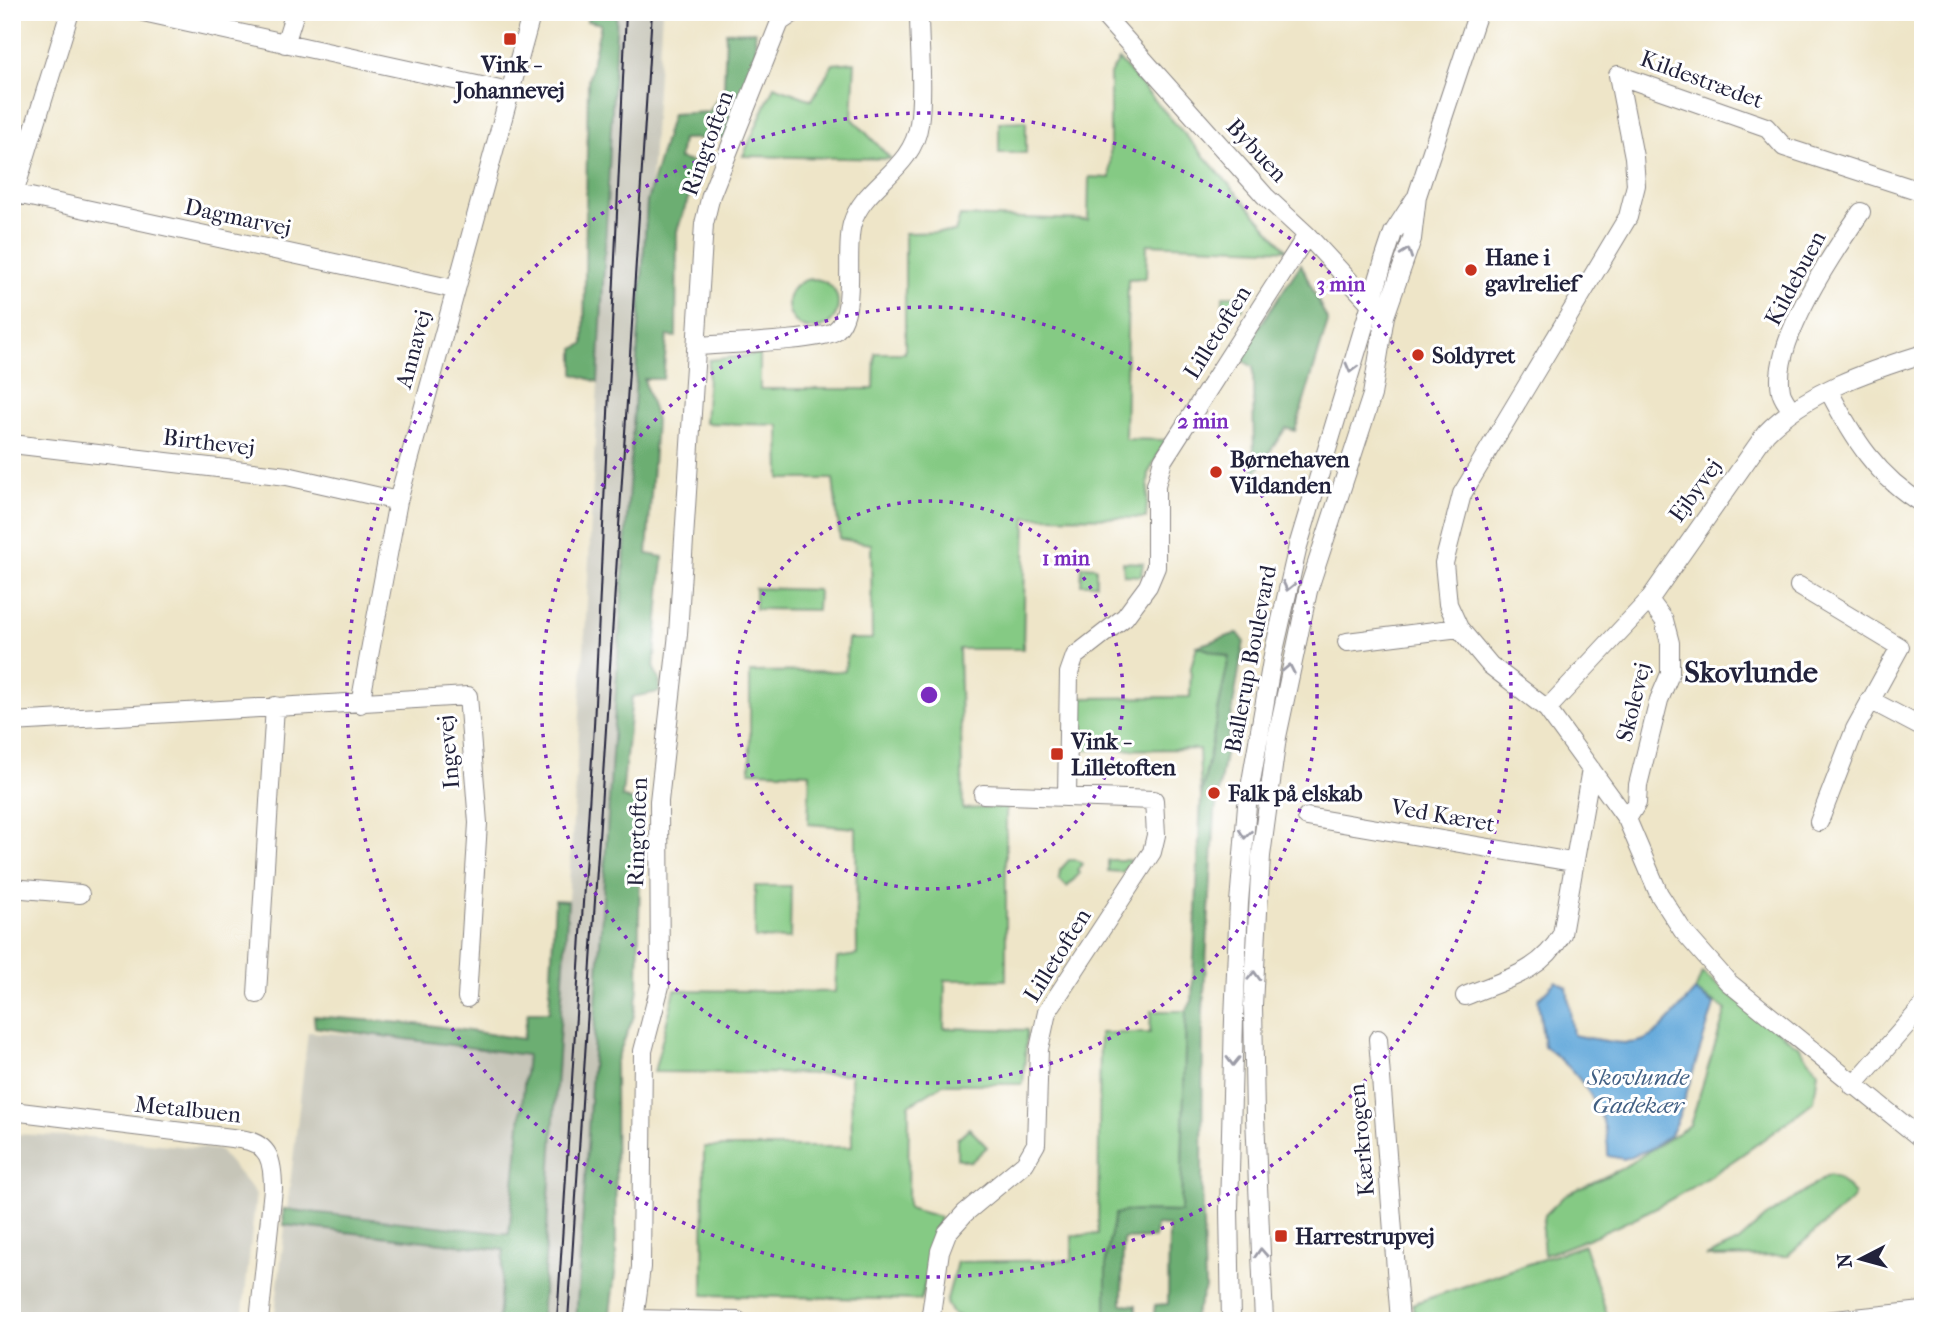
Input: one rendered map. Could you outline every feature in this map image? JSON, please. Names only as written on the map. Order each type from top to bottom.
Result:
[{"type":"street","points":[[13,195],[71,12]]},
{"type":"street","points":[[143,12],[509,92]]},
{"type":"street","points":[[285,44],[295,12]]},
{"type":"street","name":"Annavej","points":[[360,704],[398,501],[532,12]]},
{"type":"street","name":"Ringtoften","points":[[738,1321],[634,1320],[641,1267],[643,1051],[660,986],[659,801],[678,634],[704,224],[711,195],[780,22],[796,12]]},
{"type":"street","points":[[698,346],[825,337],[843,322],[848,295],[852,221],[862,205],[910,153],[919,125],[919,12]]},
{"type":"street","name":"Bybuen","points":[[1101,12],[1265,196],[1307,234],[1369,302]]},
{"type":"street","name":"Ballerup Boulevard","points":[[1264,1321],[1253,1005],[1257,906],[1267,804],[1291,660],[1321,547],[1372,395],[1388,308],[1412,239],[1417,196],[1478,12]]},
{"type":"street","name":"Kildestrædet","points":[[1459,628],[1448,604],[1443,571],[1446,548],[1462,494],[1628,217],[1636,185],[1634,157],[1618,75],[1766,128],[1784,146],[1923,192]]},
{"type":"street","name":"Dagmarvej","points":[[13,195],[454,289]]},
{"type":"street","name":"Ballerup Boulevard","points":[[1231,1321],[1229,1209],[1234,1019],[1238,903],[1248,805],[1287,588],[1369,302],[1393,233],[1417,196]]},
{"type":"street","name":"Kildebuen","points":[[1791,410],[1780,393],[1781,371],[1787,346],[1798,316],[1831,256],[1861,212]]},
{"type":"street","name":"Lilletoften","points":[[1067,796],[1069,673],[1075,656],[1125,617],[1148,586],[1156,567],[1156,485],[1163,460],[1307,234]]},
{"type":"street","points":[[1369,302],[1388,308]]},
{"type":"street","name":"Ejbyvej","points":[[1547,709],[1649,600],[1766,433],[1791,410],[1829,391],[1923,354]]},
{"type":"street","points":[[1829,391],[1853,438],[1877,468],[1923,504]]},
{"type":"street","name":"Birthevej","points":[[12,444],[287,476],[398,501]]},
{"type":"street","points":[[1799,586],[1900,647],[1870,700],[1819,822]]},
{"type":"street","name":"Skolevej","points":[[1627,819],[1637,803],[1638,785],[1659,700],[1670,674],[1670,643],[1664,620],[1649,600]]},
{"type":"street","points":[[1347,642],[1459,628],[1490,665],[1547,709],[1627,819],[1658,894],[1683,931],[1728,982],[1853,1086],[1923,1140]]},
{"type":"street","name":"Ingevej","points":[[12,722],[468,696],[478,823],[467,998]]},
{"type":"street","points":[[1870,700],[1923,728]]},
{"type":"street","points":[[257,994],[275,706]]},
{"type":"street","points":[[1465,996],[1538,965],[1552,951],[1562,934],[1572,862],[1591,769]]},
{"type":"street","name":"Lilletoften","points":[[930,1321],[940,1251],[947,1233],[965,1213],[1025,1163],[1036,1144],[1039,1049],[1047,1012],[1155,844],[1154,800],[983,794]]},
{"type":"street","name":"Ved Kæret","points":[[1307,817],[1572,862]]},
{"type":"street","points":[[12,888],[80,894]]},
{"type":"street","points":[[1853,1086],[1923,1006]]},
{"type":"street","name":"Kærkrogen","points":[[1378,1039],[1400,1321]]},
{"type":"street","name":"Metalbuen","points":[[12,1111],[256,1141],[266,1149],[273,1167],[274,1189],[259,1321]]},
{"type":"street","points":[[1825,1321],[1923,1311]]},
{"type":"shaded area","points":[[617,12],[662,12],[576,1321],[541,1321],[586,618]]},
{"type":"shaded area","points":[[308,1032],[549,1045],[529,1321],[274,1321]]},
{"type":"shaded area","points":[[12,1134],[90,1137],[219,1150],[256,1194],[242,1321],[12,1321]]},
{"type":"green space","points":[[589,12],[617,12],[598,382],[574,374],[574,349],[584,344],[588,81],[601,24],[587,21]]},
{"type":"green space","points":[[755,31],[757,70],[728,138],[682,139],[679,159],[700,164],[677,231],[676,337],[667,336],[663,379],[644,379],[656,420],[647,554],[663,557],[654,669],[660,680],[659,692],[632,697],[622,797],[641,804],[638,988],[634,1016],[615,1063],[616,1265],[609,1321],[576,1321],[647,202],[672,114],[709,112],[724,88],[726,32]]},
{"type":"green space","points":[[1119,60],[1287,250],[1147,244],[1146,278],[1128,279],[1125,439],[1166,440],[1149,472],[1146,518],[1026,517],[1023,649],[959,649],[963,809],[1006,807],[1006,980],[945,980],[944,1028],[1027,1030],[1023,1084],[943,1084],[909,1105],[908,1208],[940,1217],[921,1300],[703,1295],[704,1147],[852,1147],[851,1074],[654,1072],[675,990],[835,992],[837,958],[857,955],[856,828],[808,824],[810,773],[750,771],[750,672],[845,671],[848,639],[872,639],[871,544],[840,539],[833,479],[780,479],[779,425],[705,423],[709,360],[760,354],[760,389],[874,389],[875,353],[905,353],[905,233],[955,232],[960,216],[1088,220],[1089,177],[1110,178],[1110,74]]},
{"type":"green space","points":[[855,62],[852,118],[891,159],[743,156],[774,86],[812,100],[833,64]]},
{"type":"green space","points":[[1026,121],[1026,153],[999,153],[999,122]]},
{"type":"green space","points":[[1301,264],[1328,322],[1295,431],[1286,428],[1254,475],[1253,367],[1238,358]]},
{"type":"green space","points":[[813,279],[831,286],[838,304],[831,322],[813,329],[795,322],[788,304],[795,286]]},
{"type":"green space","points":[[1223,296],[1243,296],[1243,309],[1223,309]]},
{"type":"green space","points":[[1123,562],[1143,563],[1141,576],[1124,575]]},
{"type":"green space","points":[[1082,566],[1096,567],[1096,584],[1081,584]]},
{"type":"green space","points":[[755,588],[818,590],[817,610],[755,609]]},
{"type":"green space","points":[[1238,633],[1244,641],[1215,813],[1203,1011],[1202,1190],[1205,1288],[1193,1320],[1153,1321],[1155,1305],[1168,1304],[1169,1226],[1156,1225],[1155,1238],[1123,1239],[1122,1304],[1136,1305],[1136,1321],[1106,1321],[1106,1257],[1115,1214],[1128,1211],[1181,1212],[1186,1011],[1192,1001],[1201,797],[1229,657],[1197,646]]},
{"type":"green space","points":[[1197,646],[1229,657],[1201,797],[1199,749],[1080,750],[1081,698],[1190,697],[1191,667]]},
{"type":"green space","points":[[1069,860],[1077,860],[1082,864],[1077,870],[1080,873],[1067,887],[1059,879],[1060,870]]},
{"type":"green space","points":[[1108,860],[1130,860],[1123,872],[1108,871]]},
{"type":"green space","points":[[755,886],[791,886],[790,939],[755,938]]},
{"type":"green space","points":[[555,900],[568,901],[541,1321],[498,1321],[504,1250],[284,1225],[283,1209],[509,1234],[527,1055],[315,1027],[314,1016],[428,1025],[523,1039],[528,1012],[549,1012]]},
{"type":"green space","points":[[1702,973],[1799,1047],[1818,1071],[1814,1101],[1750,1149],[1686,1190],[1620,1225],[1544,1255],[1542,1230],[1545,1215],[1565,1195],[1619,1170],[1690,1125],[1726,1010],[1695,991]]},
{"type":"green space","points":[[1151,1011],[1186,1011],[1181,1212],[1128,1211],[1106,1257],[1106,1321],[974,1321],[952,1314],[946,1303],[957,1262],[1072,1260],[1072,1236],[1098,1234],[1100,1033],[1150,1033]]},
{"type":"green space","points":[[969,1128],[987,1147],[971,1162],[957,1158],[957,1139]]},
{"type":"green space","points":[[1829,1175],[1838,1178],[1854,1194],[1853,1199],[1787,1256],[1706,1257],[1738,1242],[1765,1218]]},
{"type":"green space","points":[[1584,1245],[1609,1320],[1416,1318],[1412,1304]]},
{"type":"water","name":"Skovlunde Gadekær","points":[[1556,981],[1567,987],[1573,1035],[1599,1040],[1632,1043],[1644,1040],[1655,1034],[1695,991],[1714,1005],[1680,1114],[1670,1135],[1650,1149],[1624,1159],[1608,1156],[1603,1123],[1590,1093],[1569,1067],[1544,1046],[1538,999]]},
{"type":"tram line","points":[[557,1321],[594,726],[626,12]]},
{"type":"tram line","points":[[568,1321],[652,12]]},
{"type":"place","name":"Vink - Johannevej","points":[[510,39]]},
{"type":"place","name":"Hane i gavlrelief","points":[[1471,270]]},
{"type":"place","name":"Soldyret","points":[[1418,355]]},
{"type":"place","name":"Børnehaven Vildanden","points":[[1216,472]]},
{"type":"place","name":"Vink - Lilletoften","points":[[1057,754]]},
{"type":"place","name":"Falk på elskab","points":[[1214,793]]},
{"type":"place","name":"Harrestrupvej","points":[[1281,1236]]},
{"type":"district","name":"Skovlunde","points":[[1751,672]]}]
